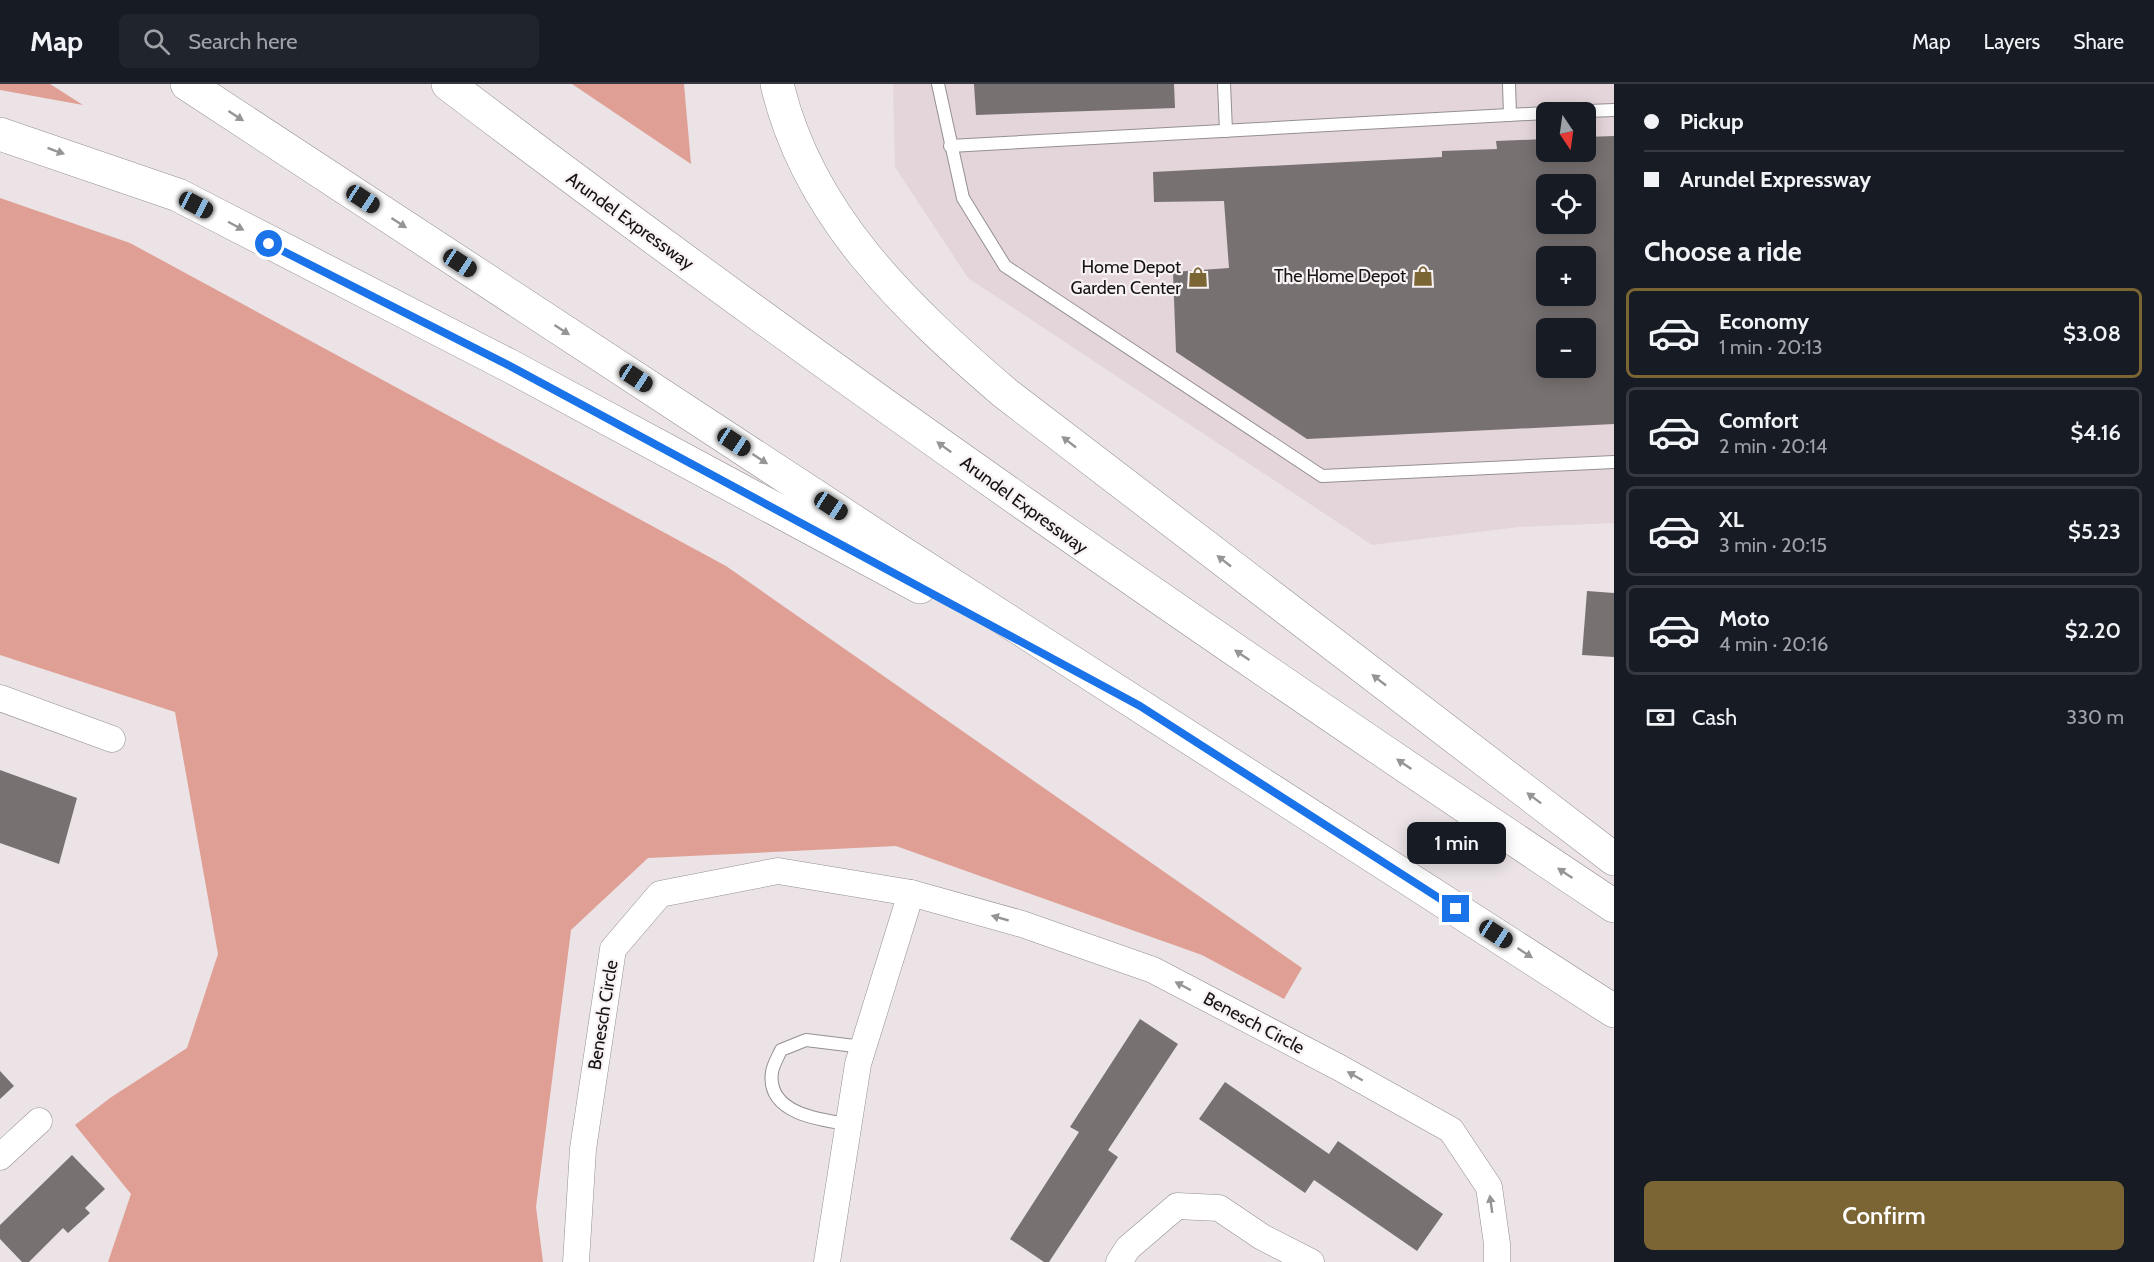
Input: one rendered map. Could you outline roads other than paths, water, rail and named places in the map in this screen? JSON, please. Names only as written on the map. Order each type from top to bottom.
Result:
[{"type":"highway","points":[[187,84],[1140,706],[1614,1011]]},
{"type":"highway","name":"Arundel Expressway","points":[[448,84],[632,224],[1097,557],[1614,906]]},
{"type":"highway","points":[[777,84],[782,104],[800,148],[825,201],[888,285],[937,335],[1005,393],[1614,859]]},
{"type":"highway","points":[[0,134],[178,195],[306,263],[510,366],[1140,706]]},
{"type":"street","points":[[0,698],[112,740]]},
{"type":"street","name":"Benesch Circle","points":[[576,1262],[583,1149],[613,949],[660,894],[778,871],[911,893],[1022,924],[1153,970],[1340,1068],[1450,1130],[1489,1187],[1497,1244],[1497,1262]]},
{"type":"street","points":[[827,1262],[848,1124],[863,1047],[911,893]]},
{"type":"street","points":[[0,1157],[39,1121]]},
{"type":"street","points":[[1119,1262],[1128,1248],[1177,1206],[1220,1208],[1262,1236],[1311,1262]]},
{"type":"lane","points":[[938,84],[963,198],[1005,266],[1322,476],[1614,462]]},
{"type":"lane","points":[[1224,84],[1226,131]]},
{"type":"lane","points":[[1509,84],[1510,115]]},
{"type":"lane","points":[[1596,111],[1614,110]]},
{"type":"lane","points":[[950,146],[1536,114]]},
{"type":"lane","points":[[848,1124],[820,1121],[791,1110],[775,1094],[772,1072],[781,1050],[806,1040],[863,1047]]},
{"type":"place","name":"The Home Depot","points":[[1423,276]]},
{"type":"place","name":"Home Depot Garden Center","points":[[1198,277]]}]
